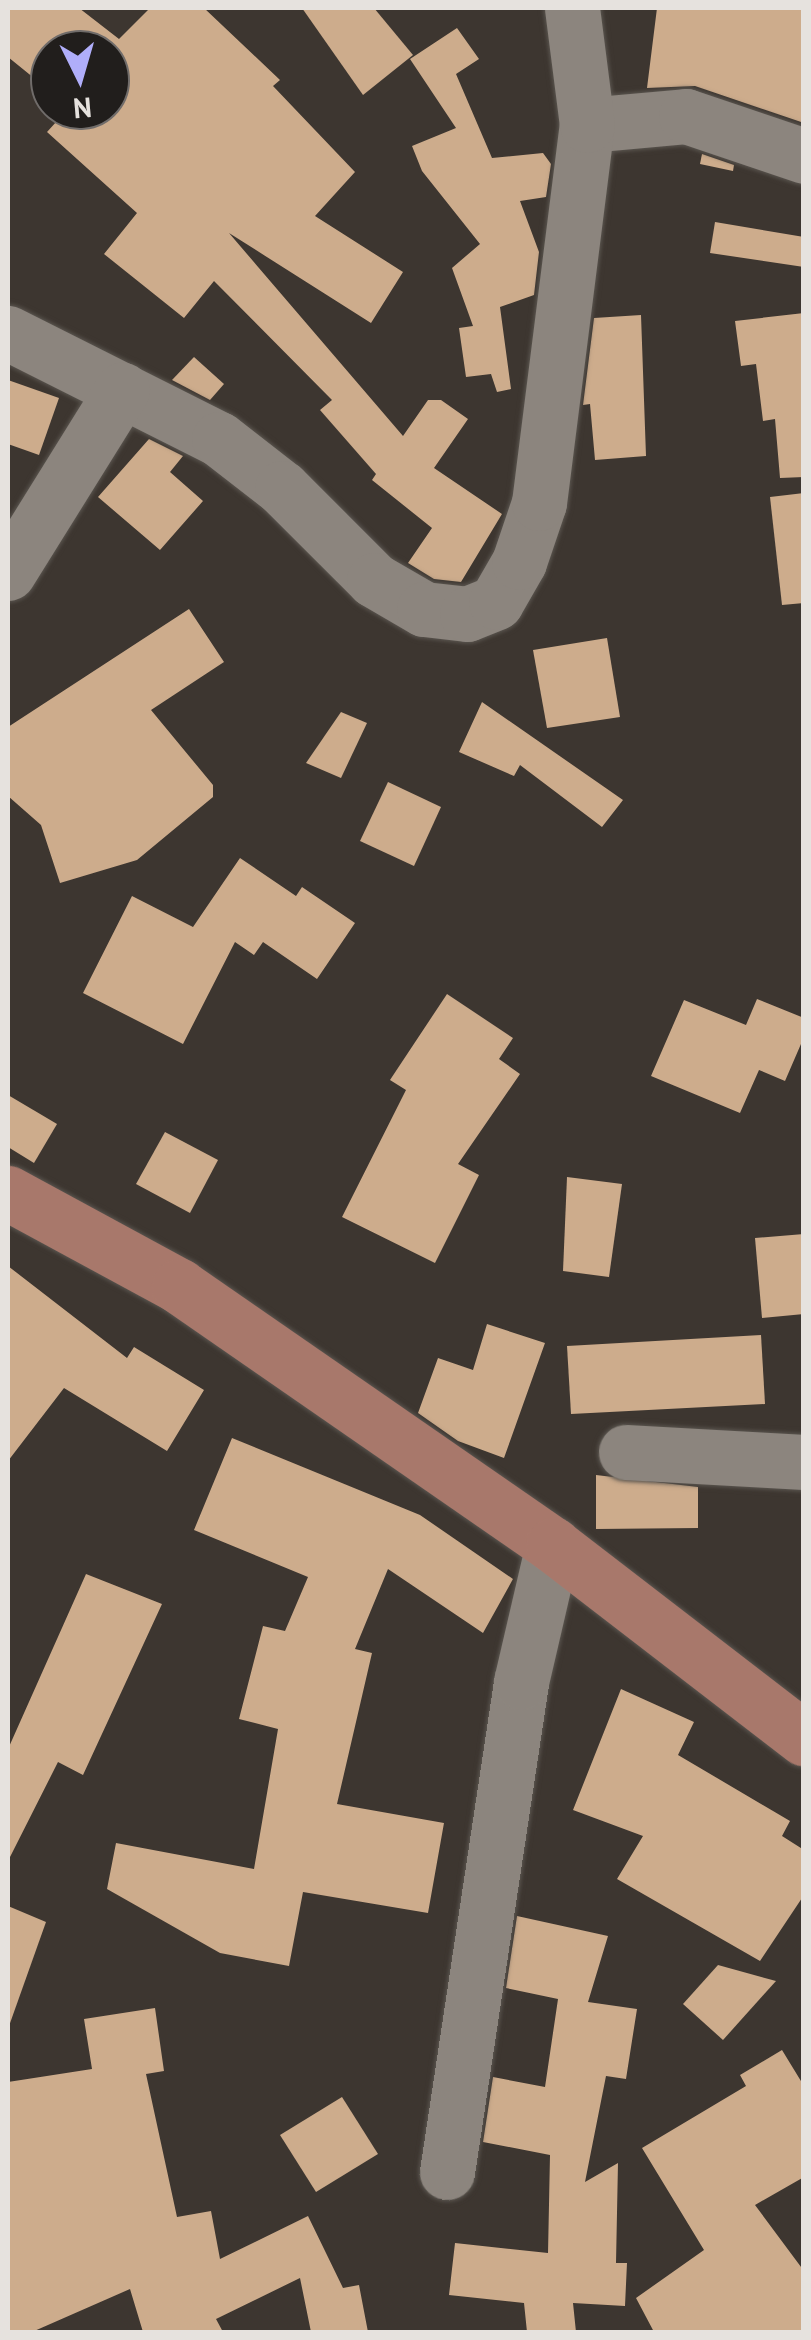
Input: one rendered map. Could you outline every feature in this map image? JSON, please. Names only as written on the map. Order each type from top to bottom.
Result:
[{"type":"main road","points":[[8,1193],[179,1286],[553,1545],[804,1738]]},
{"type":"street","points":[[8,333],[218,439],[282,488],[374,580],[424,609],[467,614],[496,602],[520,562],[540,503],[587,125],[572,8]]},
{"type":"street","points":[[587,125],[686,116],[804,156]]},
{"type":"street","points":[[8,573],[122,390]]},
{"type":"street","points":[[626,1452],[804,1462]]},
{"type":"street","points":[[447,2172],[521,1682],[553,1545]]},
{"type":"building","points":[[8,8],[79,8],[107,30],[30,30],[30,75],[8,57]]},
{"type":"building","points":[[150,8],[204,8],[280,80],[273,86],[355,172],[315,216],[403,272],[371,323],[229,233],[403,436],[428,400],[441,400],[468,419],[434,468],[502,514],[461,582],[434,579],[408,563],[432,528],[372,480],[376,474],[320,410],[332,400],[214,281],[184,318],[104,254],[137,213],[47,132],[130,130],[128,30]]},
{"type":"building","points":[[302,8],[374,8],[413,55],[363,95]]},
{"type":"building","points":[[657,8],[804,8],[804,123],[695,86],[647,88]]},
{"type":"building","points":[[457,28],[479,59],[456,74],[492,158],[543,153],[551,164],[546,197],[520,201],[539,252],[534,295],[500,307],[511,389],[497,392],[491,374],[466,377],[459,328],[473,326],[452,268],[480,244],[422,171],[412,146],[456,128],[410,59]]},
{"type":"building","points":[[702,154],[734,165],[733,171],[700,164]]},
{"type":"building","points":[[715,222],[804,237],[804,267],[710,253]]},
{"type":"building","points":[[804,313],[804,477],[780,478],[775,419],[763,421],[756,364],[741,366],[735,321]]},
{"type":"building","points":[[641,315],[646,456],[595,460],[590,404],[583,405],[594,318]]},
{"type":"building","points":[[194,357],[224,384],[210,400],[172,380]]},
{"type":"building","points":[[8,380],[59,398],[39,455],[8,444]]},
{"type":"building","points":[[149,439],[183,456],[170,472],[203,501],[160,550],[98,497]]},
{"type":"building","points":[[804,493],[804,603],[782,605],[770,497]]},
{"type":"building","points":[[189,609],[224,662],[151,710],[213,785],[213,797],[137,860],[60,883],[41,825],[8,796],[8,727]]},
{"type":"building","points":[[607,638],[620,717],[547,728],[533,650]]},
{"type":"building","points":[[482,702],[623,800],[602,827],[520,765],[514,776],[459,752]]},
{"type":"building","points":[[341,712],[367,723],[341,778],[306,763]]},
{"type":"building","points":[[388,782],[441,807],[414,866],[360,841]]},
{"type":"building","points":[[240,858],[296,896],[302,887],[355,923],[317,979],[263,942],[254,955],[235,942],[183,1044],[83,993],[132,896],[193,927]]},
{"type":"building","points":[[447,994],[513,1038],[499,1059],[520,1074],[458,1164],[479,1175],[435,1263],[342,1217],[406,1090],[390,1080]]},
{"type":"building","points":[[757,999],[804,1018],[804,1037],[785,1081],[759,1070],[740,1113],[651,1076],[684,1000],[746,1025]]},
{"type":"building","points":[[8,1095],[57,1124],[34,1163],[8,1147]]},
{"type":"building","points":[[165,1132],[218,1160],[190,1213],[136,1184]]},
{"type":"building","points":[[567,1177],[622,1184],[609,1277],[563,1271]]},
{"type":"building","points":[[804,1234],[804,1314],[762,1318],[755,1238]]},
{"type":"building","points":[[8,1266],[127,1358],[134,1347],[204,1390],[167,1451],[64,1388],[8,1461]]},
{"type":"building","points":[[487,1324],[545,1343],[504,1458],[458,1441],[418,1413],[438,1358],[473,1370]]},
{"type":"building","points":[[761,1335],[765,1404],[571,1414],[567,1346]]},
{"type":"building","points":[[232,1438],[420,1515],[513,1579],[483,1633],[388,1569],[355,1649],[372,1653],[337,1804],[444,1823],[428,1913],[303,1892],[289,1966],[220,1953],[107,1889],[116,1843],[254,1869],[278,1729],[239,1719],[263,1626],[285,1631],[308,1577],[194,1530]]},
{"type":"building","points":[[596,1475],[698,1487],[698,1528],[596,1529]]},
{"type":"building","points":[[86,1574],[162,1604],[83,1775],[58,1762],[8,1861],[8,1749]]},
{"type":"building","points":[[621,1689],[694,1722],[678,1755],[790,1821],[782,1836],[804,1850],[804,1895],[760,1961],[617,1879],[643,1836],[573,1810]]},
{"type":"building","points":[[8,1906],[46,1922],[9,2026],[8,2026]]},
{"type":"building","points":[[517,1916],[608,1936],[588,2002],[637,2009],[626,2079],[606,2076],[585,2182],[618,2163],[616,2263],[627,2263],[625,2306],[573,2303],[576,2332],[527,2332],[524,2303],[449,2295],[455,2243],[548,2253],[550,2155],[483,2142],[493,2077],[545,2087],[558,1999],[506,1988]]},
{"type":"building","points":[[718,1965],[776,1981],[723,2040],[683,2004]]},
{"type":"building","points":[[155,2008],[164,2071],[146,2074],[177,2217],[211,2211],[220,2259],[308,2216],[343,2288],[359,2285],[368,2332],[311,2332],[300,2278],[216,2319],[223,2332],[143,2332],[130,2289],[32,2332],[8,2332],[8,2082],[92,2069],[84,2019]]},
{"type":"building","points":[[782,2050],[804,2086],[804,2177],[755,2205],[804,2271],[804,2332],[654,2332],[636,2298],[704,2250],[642,2148],[746,2086],[740,2075]]},
{"type":"building","points":[[342,2097],[378,2154],[316,2192],[280,2135]]}]
